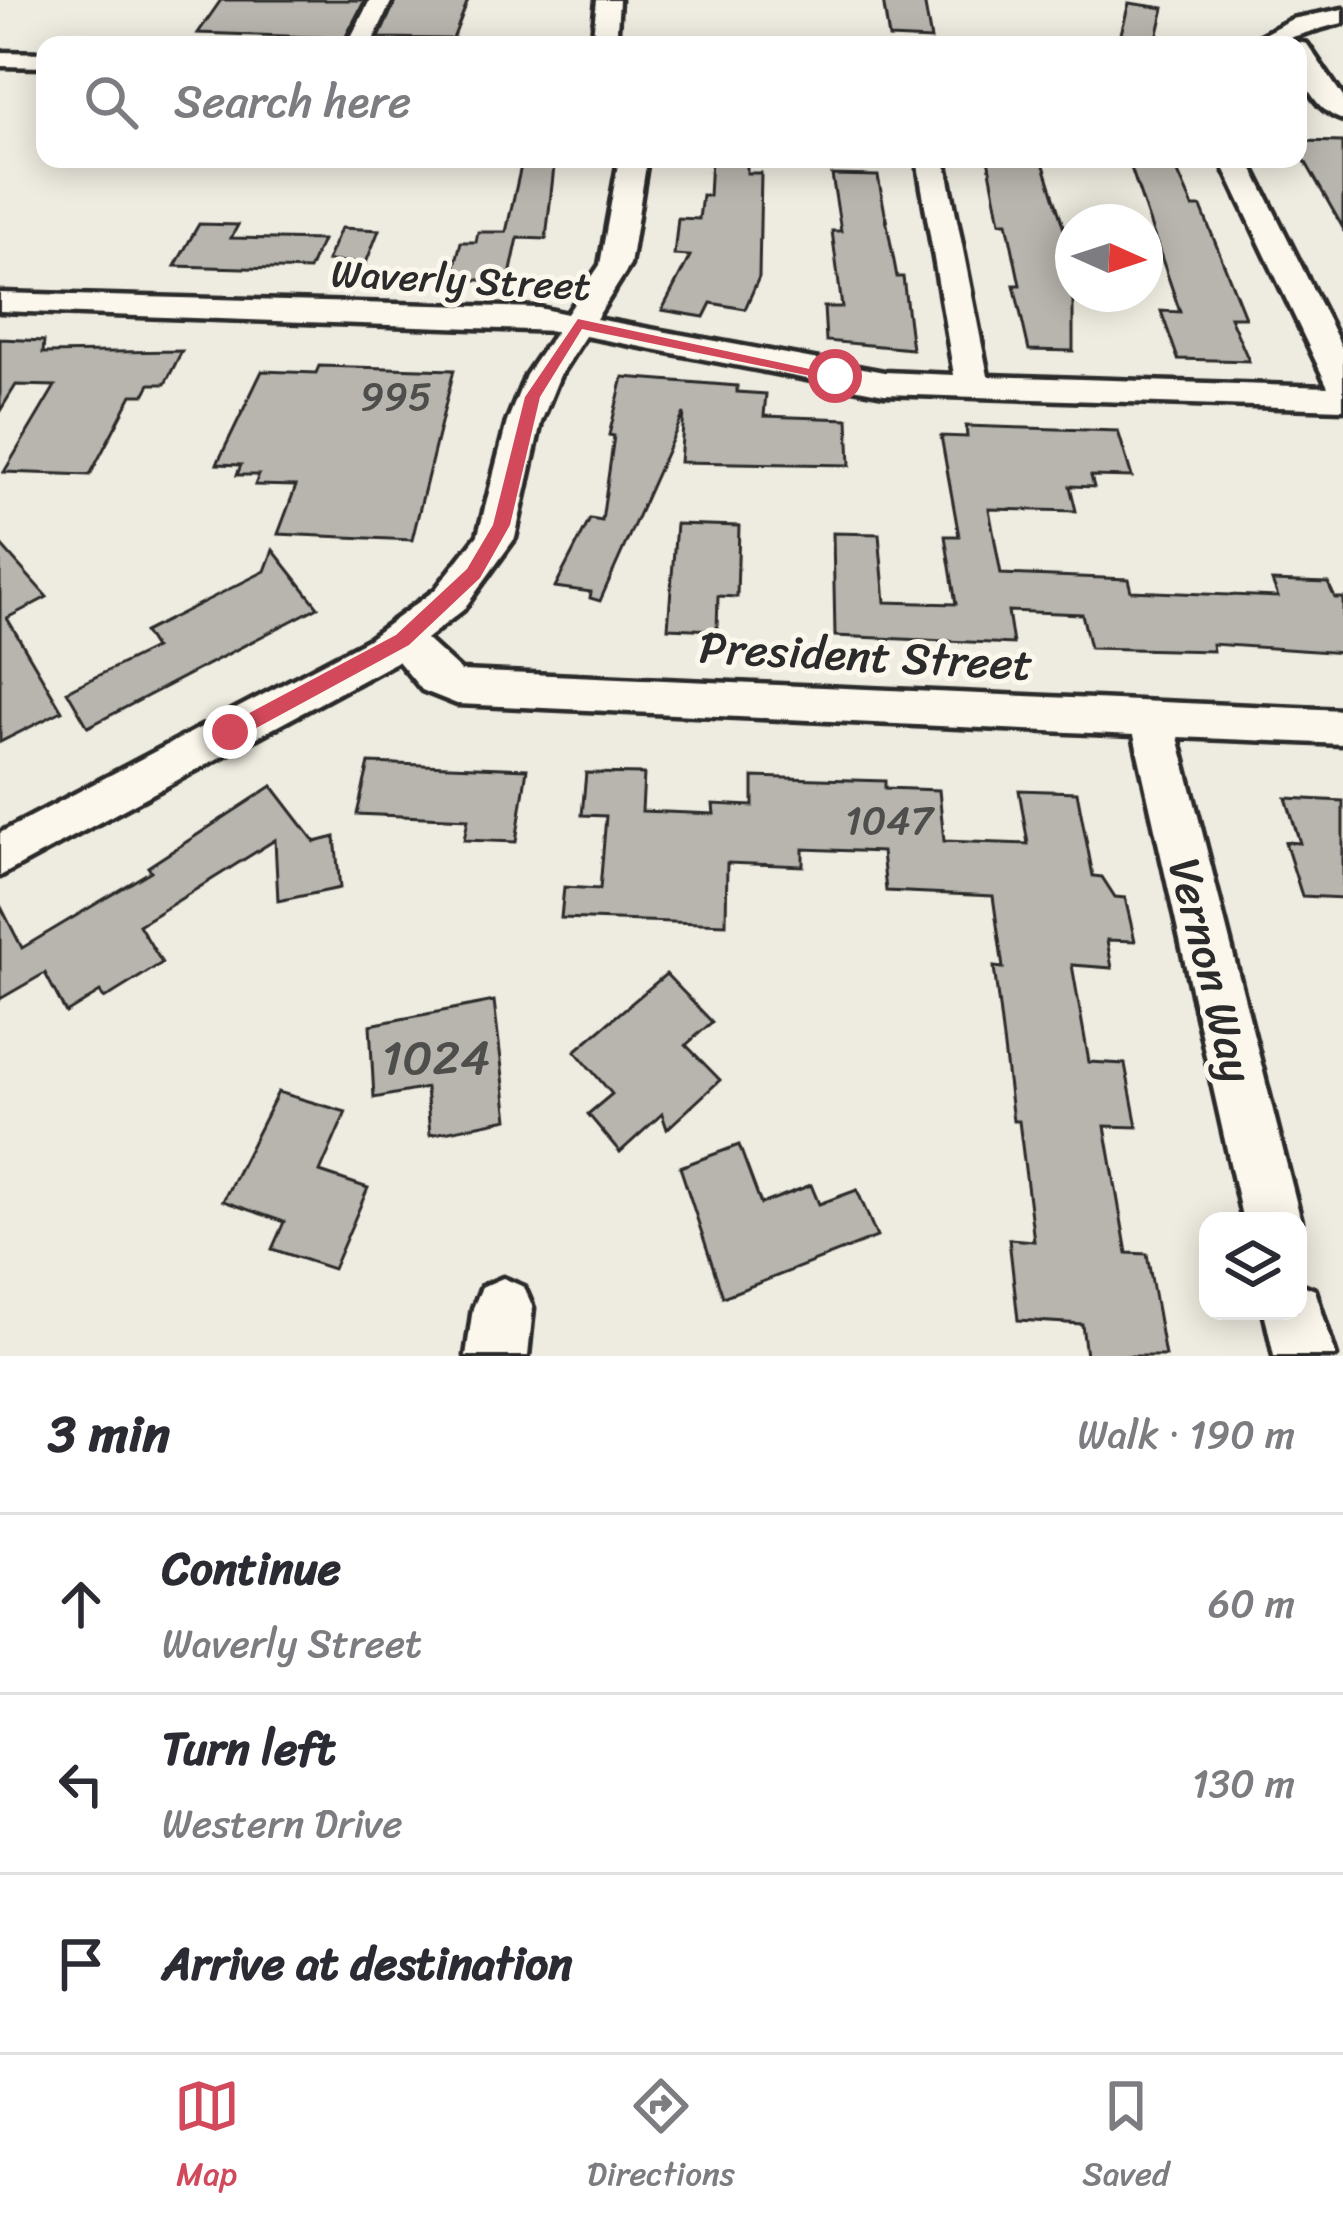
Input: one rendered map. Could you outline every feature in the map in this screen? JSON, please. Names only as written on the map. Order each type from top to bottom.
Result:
[{"type":"street","points":[[363,36],[381,0]]},
{"type":"street","points":[[605,36],[608,0]]},
{"type":"street","points":[[1283,36],[1312,21],[1343,16]]},
{"type":"street","points":[[0,59],[36,60]]},
{"type":"street","points":[[1307,65],[1343,112]]},
{"type":"street","points":[[0,856],[403,640],[449,600],[488,554],[501,525],[532,397],[620,253],[632,168]]},
{"type":"street","points":[[934,168],[973,388]]},
{"type":"street","points":[[1238,168],[1343,383]]},
{"type":"street","name":"Waverly Street","points":[[0,302],[539,318],[835,376],[973,388],[1343,398]]},
{"type":"street","name":"President Street","points":[[403,640],[437,678],[458,687],[1343,727]]},
{"type":"street","name":"Vernon Way","points":[[1152,720],[1270,1212]]},
{"type":"street","points":[[1296,1320],[1305,1356]]},
{"type":"building","points":[[221,0],[365,0],[346,36],[198,33]]},
{"type":"building","points":[[396,0],[468,0],[454,36],[380,36]]},
{"type":"building","points":[[883,0],[924,0],[930,36],[889,36]]},
{"type":"building","points":[[1129,3],[1164,8],[1157,36],[1120,36]]},
{"type":"building","points":[[1307,141],[1343,142],[1343,228],[1307,165]]},
{"type":"building","points":[[521,168],[554,168],[546,239],[518,238],[509,280],[466,280],[468,273],[453,273],[461,242],[476,242],[478,232],[506,232]]},
{"type":"building","points":[[711,168],[761,173],[759,277],[745,309],[711,303],[704,317],[662,310],[690,256],[674,255],[678,218],[699,219],[702,195],[709,196]]},
{"type":"building","points":[[990,168],[1045,168],[1056,204],[1055,312],[1073,312],[1073,351],[1029,350],[1014,285],[1020,285],[1007,222],[1000,222]]},
{"type":"building","points":[[1131,168],[1176,168],[1193,207],[1201,207],[1245,317],[1230,317],[1249,361],[1178,359],[1163,311],[1180,312],[1163,262],[1163,204],[1143,204]]},
{"type":"building","points":[[832,175],[878,176],[897,277],[903,277],[912,349],[826,341],[824,307],[842,307],[832,231],[841,231]]},
{"type":"building","points":[[199,224],[238,225],[231,238],[322,240],[309,270],[175,266]]},
{"type":"building","points":[[341,228],[379,230],[366,263],[327,261]]},
{"type":"building","points":[[0,339],[44,341],[43,353],[182,351],[165,384],[150,384],[144,395],[132,395],[90,475],[4,472],[55,386],[16,385],[0,411]]},
{"type":"building","points":[[319,366],[454,370],[412,540],[278,534],[296,486],[255,485],[259,475],[237,475],[241,465],[217,464],[262,371],[316,373]]},
{"type":"building","points":[[623,377],[737,386],[737,392],[766,394],[764,416],[848,419],[850,465],[680,462],[684,413],[600,601],[590,598],[591,592],[555,587],[590,519],[602,521],[614,436],[609,435]]},
{"type":"building","points":[[966,426],[1118,431],[1132,477],[1091,476],[1094,487],[1070,486],[1076,511],[989,509],[1001,574],[1128,579],[1131,591],[1278,597],[1272,581],[1328,583],[1335,598],[1343,598],[1343,653],[1212,644],[1213,651],[1090,648],[1082,614],[1008,611],[1013,644],[835,636],[833,533],[879,534],[885,602],[956,604],[945,536],[959,536],[941,436],[967,437]]},
{"type":"building","points":[[676,524],[739,526],[737,597],[718,596],[717,630],[668,628]]},
{"type":"building","points":[[0,544],[47,597],[7,618],[62,711],[0,742]]},
{"type":"building","points":[[273,550],[318,607],[88,727],[67,691],[154,648],[144,632],[265,571]]},
{"type":"building","points":[[369,763],[527,769],[516,842],[464,840],[468,819],[357,814]]},
{"type":"building","points":[[586,773],[644,774],[642,811],[714,814],[713,804],[753,806],[753,777],[885,781],[885,788],[939,790],[944,841],[1028,844],[1019,790],[1077,792],[1093,876],[1102,877],[1115,897],[1125,898],[1135,941],[1107,940],[1112,968],[1072,965],[1089,1062],[1125,1064],[1137,1127],[1105,1126],[1127,1253],[1147,1254],[1165,1356],[1086,1356],[1082,1324],[1018,1320],[1009,1239],[1034,1241],[994,967],[1003,968],[993,896],[886,891],[882,852],[803,849],[803,866],[727,863],[726,924],[561,918],[564,887],[600,889],[606,816],[582,815]]},
{"type":"building","points":[[272,786],[315,842],[335,837],[340,888],[278,901],[275,840],[139,925],[162,963],[104,999],[100,992],[66,1013],[45,973],[0,999],[0,905],[22,948],[151,871],[148,867]]},
{"type":"building","points":[[1286,798],[1343,801],[1343,898],[1302,896],[1285,842],[1300,843]]},
{"type":"building","points":[[666,974],[712,1022],[686,1045],[720,1080],[667,1129],[662,1114],[620,1152],[588,1114],[612,1094],[575,1051]]},
{"type":"building","points":[[494,1001],[508,1119],[430,1135],[426,1088],[374,1098],[370,1025]]},
{"type":"building","points":[[278,1092],[346,1112],[320,1172],[368,1188],[333,1269],[272,1249],[284,1222],[223,1201]]},
{"type":"building","points":[[739,1145],[761,1204],[811,1185],[819,1204],[857,1190],[877,1237],[723,1297],[680,1167]]},
{"type":"route","points":[[230,732],[403,640],[473,573],[501,525],[532,397],[578,324],[835,376]]}]
